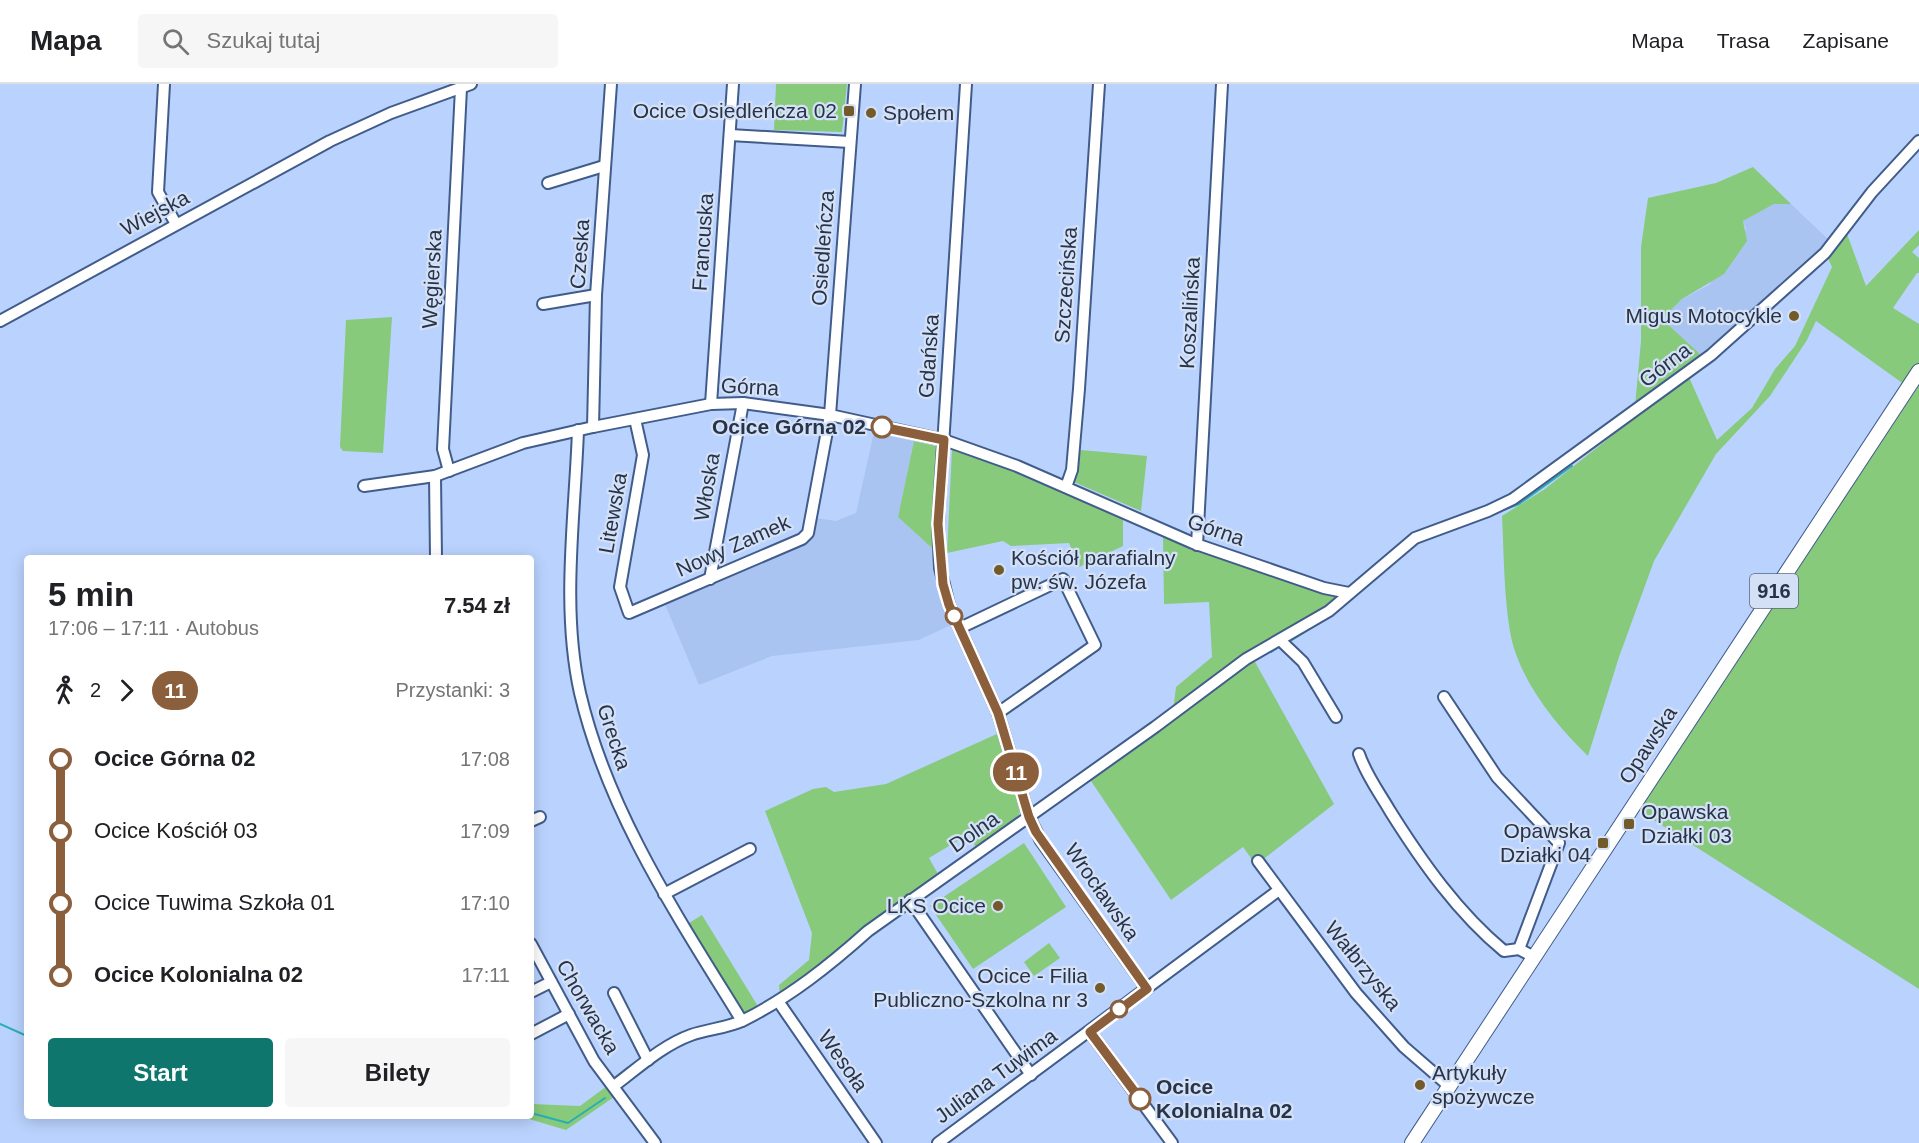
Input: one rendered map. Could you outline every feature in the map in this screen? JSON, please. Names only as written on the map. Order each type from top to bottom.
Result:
[{"type":"main road","name":"Opawska","points":[[1412,1143],[1919,371]]},
{"type":"street","points":[[164,84],[158,192],[176,224]]},
{"type":"street","name":"Czeska","points":[[593,427],[596,295],[611,84]]},
{"type":"street","name":"Francuska","points":[[711,404],[733,84]]},
{"type":"street","name":"Osiedleńcza","points":[[830,415],[855,84]]},
{"type":"street","name":"Gdańska","points":[[966,84],[938,524],[940,568],[949,605],[998,713],[1029,817]]},
{"type":"street","name":"Szczecińska","points":[[1066,487],[1072,470],[1079,389],[1099,84]]},
{"type":"street","name":"Koszalińska","points":[[1197,545],[1222,84]]},
{"type":"street","name":"Wiejska","points":[[0,321],[330,141],[392,113],[466,86]]},
{"type":"street","name":"Węgierska","points":[[449,471],[443,449],[466,86]]},
{"type":"street","points":[[730,135],[850,142]]},
{"type":"street","name":"Górna","points":[[364,486],[435,476],[523,443],[578,430],[711,404],[743,403],[830,415],[944,440],[1017,466],[1197,545],[1324,588],[1349,593],[1414,538],[1488,511],[1534,485],[1711,355],[1825,253],[1872,192],[1919,141]]},
{"type":"street","points":[[548,183],[604,166]]},
{"type":"street","points":[[543,304],[596,295]]},
{"type":"street","name":"Włoska","points":[[710,579],[743,403]]},
{"type":"street","name":"Nowy Zamek","points":[[629,613],[802,539],[808,533],[830,415]]},
{"type":"street","name":"Litewska","points":[[629,613],[620,587],[643,455],[635,419]]},
{"type":"street","name":"Grecka","points":[[578,430],[571,606],[580,691],[602,768],[636,841],[664,894],[742,1021]]},
{"type":"street","points":[[435,476],[436,555]]},
{"type":"street","points":[[960,628],[1063,579],[1095,645],[998,713]]},
{"type":"street","name":"Dolna","points":[[614,1086],[648,1060],[690,1036],[742,1021],[778,1001],[910,900],[1029,817],[1246,659],[1283,644],[1329,611],[1349,593]]},
{"type":"street","points":[[1283,644],[1303,662],[1336,717]]},
{"type":"street","points":[[1444,696],[1497,777],[1559,843],[1518,949]]},
{"type":"street","points":[[1359,754],[1364,769],[1413,847],[1478,929],[1504,951],[1518,949],[1534,957]]},
{"type":"street","name":"Wrocławska","points":[[1029,817],[1041,841],[1147,989]]},
{"type":"street","points":[[664,894],[750,849]]},
{"type":"street","name":"Wałbrzyska","points":[[1258,861],[1356,993],[1404,1047],[1449,1086]]},
{"type":"street","name":"Juliana Tuwima","points":[[938,1143],[1279,890]]},
{"type":"street","points":[[910,900],[1031,1075]]},
{"type":"street","name":"Chorwacka","points":[[534,954],[594,1061],[656,1143]]},
{"type":"street","points":[[534,990],[551,982]]},
{"type":"street","points":[[614,993],[648,1060]]},
{"type":"street","name":"Wesoła","points":[[778,1001],[876,1143]]},
{"type":"street","points":[[534,1032],[569,1014]]},
{"type":"street","points":[[1090,1032],[1172,1143]]},
{"type":"shaded area","points":[[1774,204],[1791,204],[1831,242],[1701,355],[1662,319],[1682,299],[1709,285],[1746,229],[1743,221]]},
{"type":"shaded area","points":[[874,432],[914,441],[898,517],[933,549],[951,625],[919,640],[772,656],[699,685],[664,602],[810,539],[816,518],[836,521],[856,513]]},
{"type":"green space","points":[[776,84],[847,84],[842,132],[774,130]]},
{"type":"green space","points":[[1753,167],[1791,204],[1774,204],[1743,221],[1747,241],[1724,274],[1682,299],[1662,319],[1701,355],[1635,406],[1641,341],[1641,247],[1648,198],[1716,183]]},
{"type":"green space","points":[[1919,230],[1919,245],[1912,252],[1919,258],[1919,273],[1893,308],[1919,324],[1919,363],[1905,385],[1816,321],[1807,340],[1770,396],[1716,454],[1654,561],[1619,657],[1588,756],[1544,705],[1518,661],[1508,615],[1502,516],[1545,489],[1688,375],[1717,440],[1752,408],[1775,369],[1795,346],[1832,267],[1826,254],[1846,231],[1866,286]]},
{"type":"green space","points":[[392,317],[383,453],[343,451],[340,447],[346,320]]},
{"type":"green space","points":[[1919,385],[1919,989],[1638,810]]},
{"type":"green space","points":[[914,441],[940,447],[933,549],[898,517]]},
{"type":"green space","points":[[952,450],[1027,476],[1123,518],[1123,546],[1079,567],[1069,543],[1011,546],[1003,541],[947,553]]},
{"type":"green space","points":[[1081,450],[1147,456],[1141,511],[1074,482]]},
{"type":"green space","points":[[1163,536],[1306,585],[1346,594],[1173,711],[1176,687],[1212,657],[1209,602],[1164,604]]},
{"type":"green space","points":[[1254,660],[1334,804],[1256,865],[1243,847],[1171,900],[1089,778]]},
{"type":"green space","points":[[999,733],[1020,812],[1016,821],[976,848],[969,834],[929,858],[938,874],[780,996],[779,985],[809,960],[812,933],[765,811],[813,789],[826,787],[834,792],[886,784]]},
{"type":"green space","name":"LKS Ocice","points":[[1024,843],[1066,907],[973,969],[930,906]]},
{"type":"green space","points":[[702,915],[759,1008],[744,1017],[689,923]]},
{"type":"green space","points":[[1049,943],[1060,958],[1034,976],[1024,962]]},
{"type":"green space","points":[[607,1086],[614,1097],[566,1130],[529,1119],[534,1119],[534,1104],[580,1106]]},
{"type":"waterway","points":[[1468,524],[1519,504],[1572,466]]},
{"type":"waterway","points":[[1287,643],[1335,613],[1349,601]]},
{"type":"waterway","points":[[1271,652],[1282,645]]},
{"type":"waterway","points":[[0,1024],[24,1035]]},
{"type":"waterway","points":[[534,1114],[568,1123],[605,1098]]},
{"type":"bus line","name":"11","points":[[882,427],[944,440],[938,524],[940,568],[946,595],[998,713],[1029,817],[1036,832],[1147,989],[1090,1032],[1140,1099]]},
{"type":"place","name":"Ocice Osiedleńcza 02","points":[[849,111]]},
{"type":"place","name":"Społem","points":[[871,113]]},
{"type":"place","name":"Migus Motocykle","points":[[1794,316]]},
{"type":"place","name":"Ocice Górna 02","points":[[882,427]]},
{"type":"place","name":"Kościół parafialny pw. św. Józefa","points":[[999,570]]},
{"type":"place","name":"Opawska Działki 03","points":[[1629,824]]},
{"type":"place","name":"Opawska Działki 04","points":[[1603,843]]},
{"type":"place","name":"LKS Ocice","points":[[998,906]]},
{"type":"place","name":"Ocice - Filia Publiczno-Szkolna nr 3","points":[[1100,988]]},
{"type":"place","name":"Artykuły spożywcze","points":[[1420,1085]]},
{"type":"place","name":"Ocice Kolonialna 02","points":[[1140,1099]]}]
